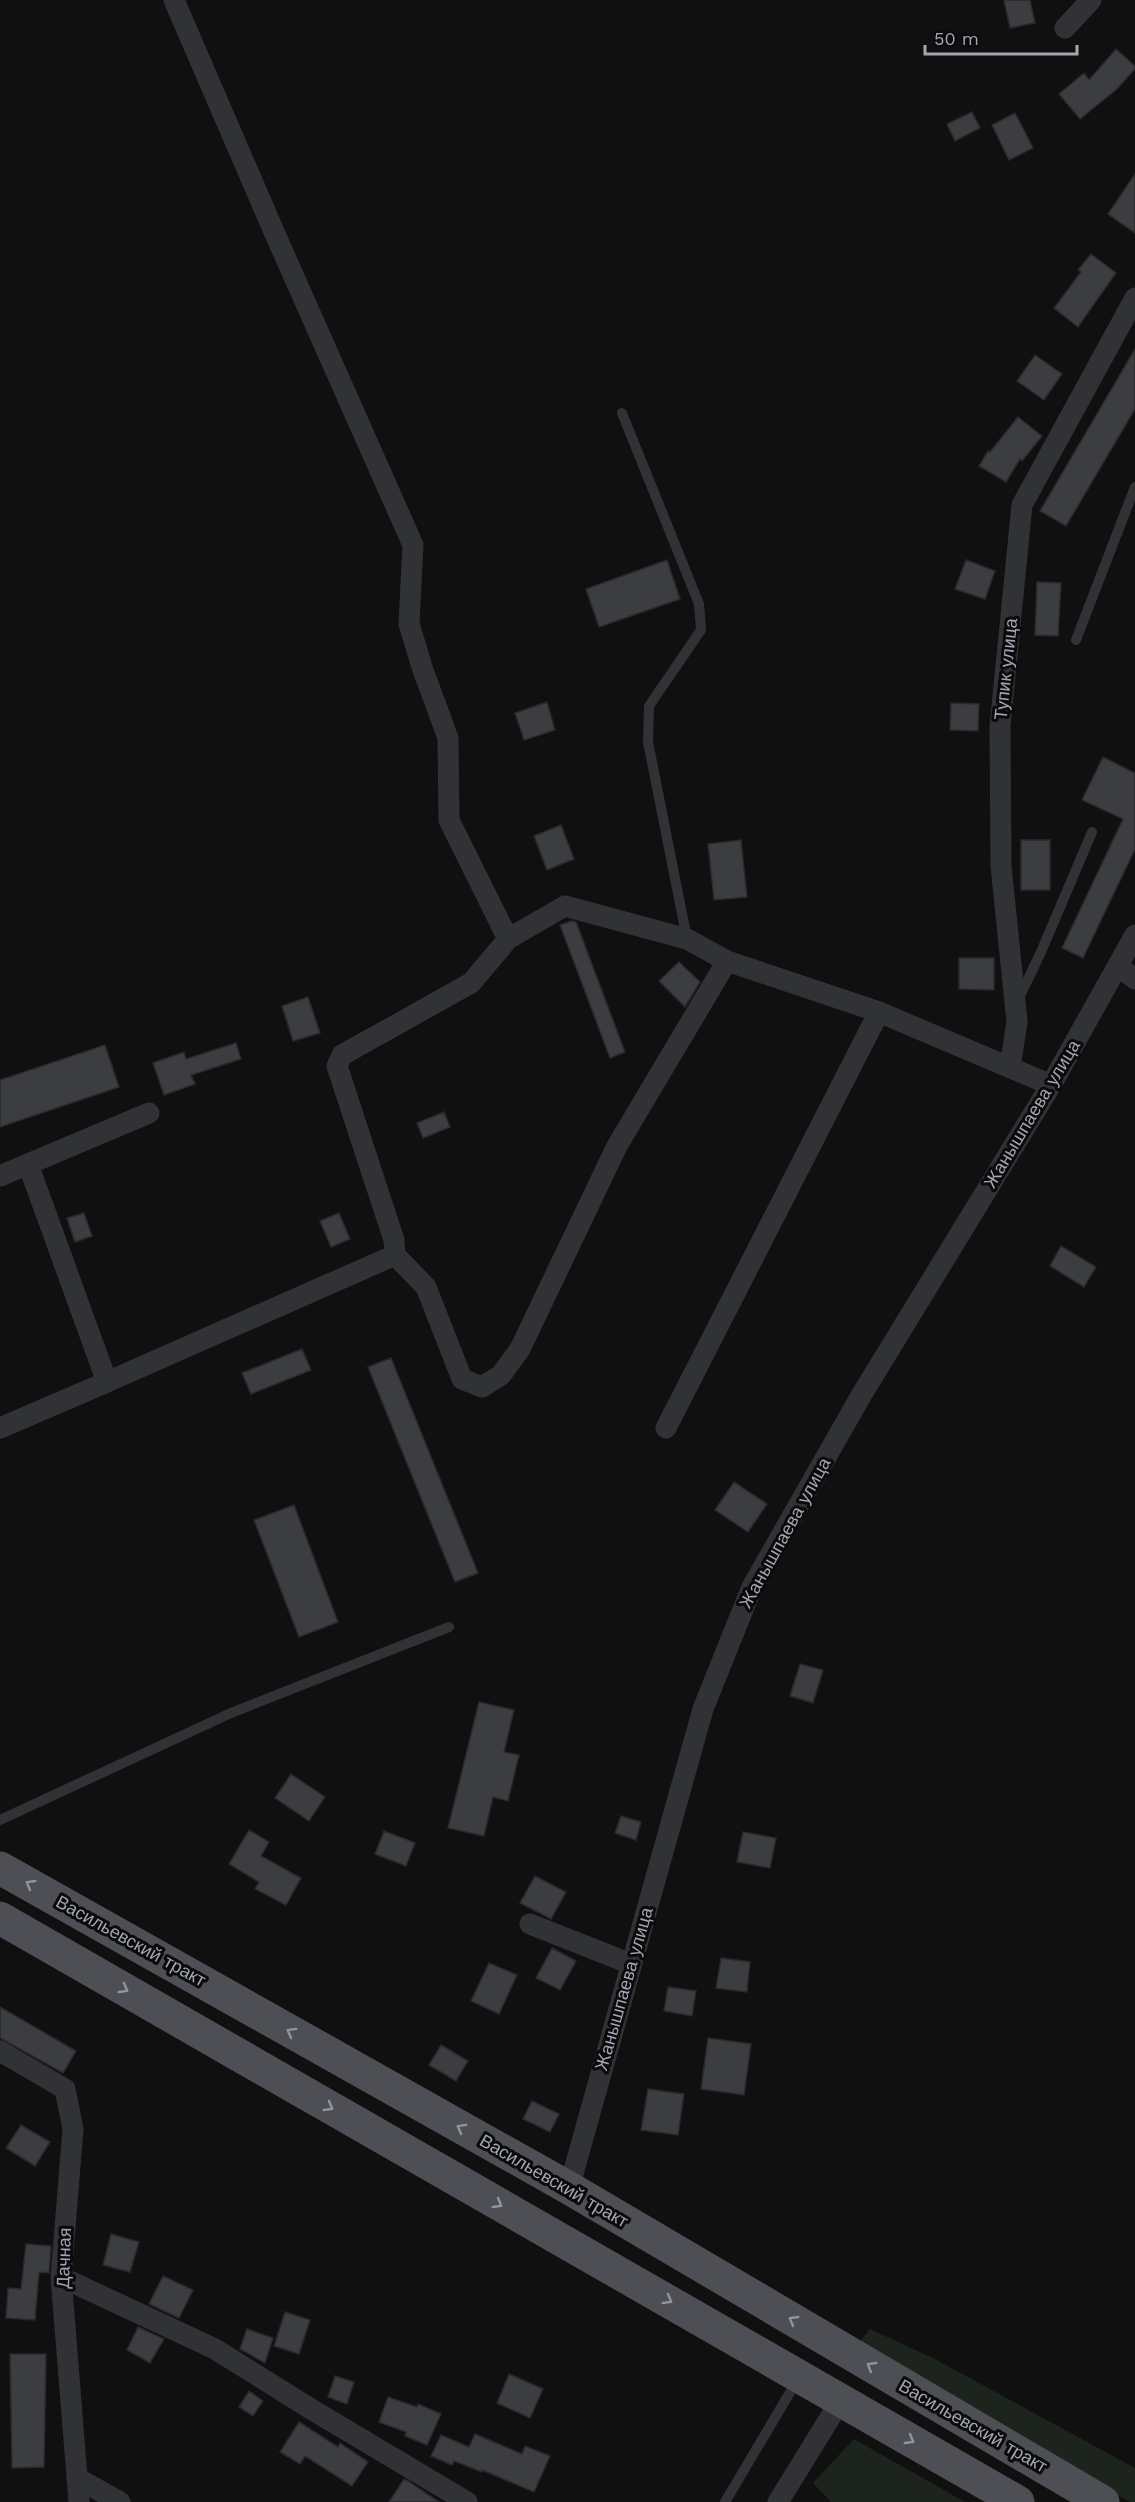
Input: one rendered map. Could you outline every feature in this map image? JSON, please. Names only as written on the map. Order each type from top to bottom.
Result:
[{"type":"main road","name":"Васильевский тракт","points":[[0,1868],[568,2188],[967,2423],[1070,2494],[1103,2502]]},
{"type":"main road","points":[[3,1926],[90,1970],[156,2007],[1018,2502]]},
{"type":"main road","points":[[90,1970],[115,1933]]},
{"type":"main road","points":[[156,2007],[180,1969]]},
{"type":"main road","points":[[944,2459],[967,2423]]},
{"type":"street","points":[[174,0],[274,234],[413,544],[409,624],[448,738],[449,819],[508,939]]},
{"type":"street","points":[[1065,28],[1091,0]]},
{"type":"street","name":"Тупик улица","points":[[1010,1068],[1017,1022],[1001,866],[1000,726],[1022,505],[1135,298]]},
{"type":"street","points":[[727,961],[617,1146],[520,1349],[501,1375],[483,1387],[462,1379],[426,1287],[395,1255],[394,1240],[337,1066],[342,1055],[471,983],[508,939],[565,906],[687,939],[727,961],[879,1012],[1051,1085]]},
{"type":"street","name":"Жанышпаева улица","points":[[568,2188],[703,1708],[752,1587],[862,1394],[1051,1085],[1135,935]]},
{"type":"street","points":[[1118,966],[1135,979]]},
{"type":"street","points":[[666,1428],[879,1012]]},
{"type":"street","points":[[0,1176],[149,1113]]},
{"type":"street","points":[[28,1164],[107,1382]]},
{"type":"street","points":[[0,1428],[395,1255]]},
{"type":"street","points":[[530,1924],[631,1964]]},
{"type":"street","name":"Дачная","points":[[0,2051],[65,2089],[73,2129],[62,2277],[79,2502]]},
{"type":"street","points":[[62,2277],[215,2349],[467,2502]]},
{"type":"street","points":[[778,2502],[841,2400]]},
{"type":"street","points":[[77,2478],[120,2502]]},
{"type":"lane","points":[[622,413],[699,604],[701,630],[649,706],[648,742],[687,939]]},
{"type":"lane","points":[[1076,640],[1135,487]]},
{"type":"lane","points":[[1015,1005],[1041,952],[1092,832]]},
{"type":"lane","points":[[0,1820],[231,1713],[449,1627]]},
{"type":"lane","points":[[725,2502],[800,2376]]},
{"type":"shaded area","points":[[870,2329],[933,2358],[1135,2468],[1135,2502],[1130,2502],[858,2344]]},
{"type":"shaded area","points":[[854,2439],[965,2502],[831,2502],[813,2483]]},
{"type":"building","points":[[1004,0],[1030,0],[1035,23],[1010,28]]},
{"type":"building","points":[[1116,49],[1135,66],[1135,69],[1117,89],[1080,119],[1059,94],[1084,73],[1089,80]]},
{"type":"building","points":[[972,112],[980,128],[955,141],[947,124]]},
{"type":"building","points":[[1015,113],[1033,148],[1009,160],[992,125]]},
{"type":"building","points":[[1135,174],[1135,233],[1108,214]]},
{"type":"building","points":[[1091,254],[1116,273],[1078,327],[1054,308],[1081,272],[1078,270]]},
{"type":"building","points":[[1135,349],[1135,409],[1066,526],[1040,511]]},
{"type":"building","points":[[1035,355],[1062,374],[1044,400],[1017,381]]},
{"type":"building","points":[[1018,417],[1042,436],[1022,461],[1020,459],[1006,482],[979,466],[988,451],[990,452]]},
{"type":"building","points":[[667,560],[680,599],[599,627],[586,589]]},
{"type":"building","points":[[966,560],[995,571],[985,599],[955,589]]},
{"type":"building","points":[[1037,582],[1061,583],[1058,636],[1035,635]]},
{"type":"building","points":[[547,702],[555,730],[524,740],[515,713]]},
{"type":"building","points":[[951,703],[979,704],[978,731],[950,730]]},
{"type":"building","points":[[1103,757],[1135,773],[1135,849],[1083,958],[1062,948],[1123,819],[1082,800]]},
{"type":"building","points":[[561,825],[574,859],[547,870],[534,836]]},
{"type":"building","points":[[741,840],[747,897],[714,900],[708,844]]},
{"type":"building","points":[[1021,840],[1050,840],[1050,890],[1021,890]]},
{"type":"building","points":[[571,921],[576,922],[625,1052],[610,1058],[560,925]]},
{"type":"building","points":[[959,958],[994,958],[994,990],[959,989]]},
{"type":"building","points":[[679,962],[700,982],[685,1007],[659,981]]},
{"type":"building","points":[[308,997],[320,1033],[293,1041],[282,1006]]},
{"type":"building","points":[[236,1043],[241,1059],[191,1075],[195,1084],[164,1095],[153,1063],[184,1052],[186,1059]]},
{"type":"building","points":[[105,1045],[119,1087],[0,1127],[0,1080]]},
{"type":"building","points":[[444,1112],[450,1127],[423,1138],[417,1123]]},
{"type":"building","points":[[84,1213],[92,1236],[75,1242],[67,1218]]},
{"type":"building","points":[[339,1213],[350,1239],[331,1247],[320,1221]]},
{"type":"building","points":[[1061,1246],[1096,1267],[1084,1287],[1050,1266]]},
{"type":"building","points":[[302,1349],[311,1370],[251,1394],[242,1373]]},
{"type":"building","points":[[391,1358],[478,1573],[455,1582],[368,1367]]},
{"type":"building","points":[[734,1482],[767,1504],[748,1532],[715,1510]]},
{"type":"building","points":[[294,1505],[338,1622],[299,1637],[254,1520]]},
{"type":"building","points":[[800,1664],[823,1670],[813,1703],[790,1696]]},
{"type":"building","points":[[479,1702],[514,1710],[504,1752],[519,1755],[508,1801],[493,1797],[484,1836],[448,1828]]},
{"type":"building","points":[[291,1774],[325,1797],[309,1821],[275,1798]]},
{"type":"building","points":[[621,1816],[641,1822],[636,1840],[615,1833]]},
{"type":"building","points":[[249,1830],[269,1842],[261,1856],[301,1878],[286,1905],[255,1889],[259,1882],[229,1864]]},
{"type":"building","points":[[384,1831],[415,1843],[406,1866],[375,1854]]},
{"type":"building","points":[[743,1832],[776,1838],[770,1868],[737,1862]]},
{"type":"building","points":[[535,1876],[566,1892],[551,1919],[520,1903]]},
{"type":"building","points":[[552,1948],[576,1961],[560,1990],[536,1978]]},
{"type":"building","points":[[721,1958],[750,1962],[747,1992],[716,1988]]},
{"type":"building","points":[[489,1963],[517,1975],[499,2014],[471,2001]]},
{"type":"building","points":[[668,1987],[696,1991],[692,2016],[664,2011]]},
{"type":"building","points":[[0,2007],[76,2051],[63,2073],[0,2038]]},
{"type":"building","points":[[708,2038],[751,2044],[744,2095],[701,2089]]},
{"type":"building","points":[[441,2045],[468,2061],[456,2081],[429,2065]]},
{"type":"building","points":[[648,2089],[684,2094],[678,2135],[641,2130]]},
{"type":"building","points":[[532,2101],[559,2114],[550,2132],[523,2119]]},
{"type":"building","points":[[21,2125],[50,2142],[35,2166],[6,2148]]},
{"type":"building","points":[[111,2234],[139,2242],[130,2272],[103,2265]]},
{"type":"building","points":[[26,2244],[51,2246],[49,2273],[39,2272],[35,2320],[6,2318],[8,2288],[21,2289]]},
{"type":"building","points":[[163,2276],[193,2290],[179,2318],[149,2304]]},
{"type":"building","points":[[285,2312],[310,2320],[299,2354],[274,2346]]},
{"type":"building","points":[[138,2327],[164,2339],[150,2363],[127,2350]]},
{"type":"building","points":[[247,2329],[273,2338],[265,2363],[240,2349]]},
{"type":"building","points":[[10,2354],[46,2354],[44,2467],[12,2468]]},
{"type":"building","points":[[509,2374],[543,2389],[530,2418],[497,2403]]},
{"type":"building","points":[[335,2376],[354,2382],[347,2404],[328,2397]]},
{"type":"building","points":[[249,2391],[263,2401],[253,2416],[239,2407]]},
{"type":"building","points":[[388,2397],[417,2407],[418,2404],[441,2414],[427,2445],[405,2436],[406,2432],[379,2422]]},
{"type":"building","points":[[299,2422],[338,2447],[340,2443],[368,2462],[352,2486],[305,2456],[300,2464],[280,2452]]},
{"type":"building","points":[[475,2434],[522,2454],[525,2446],[550,2456],[534,2492],[482,2470],[482,2472],[454,2461],[452,2465],[431,2456],[441,2435],[469,2447]]},
{"type":"building","points":[[404,2479],[408,2481],[439,2502],[389,2502]]}]
